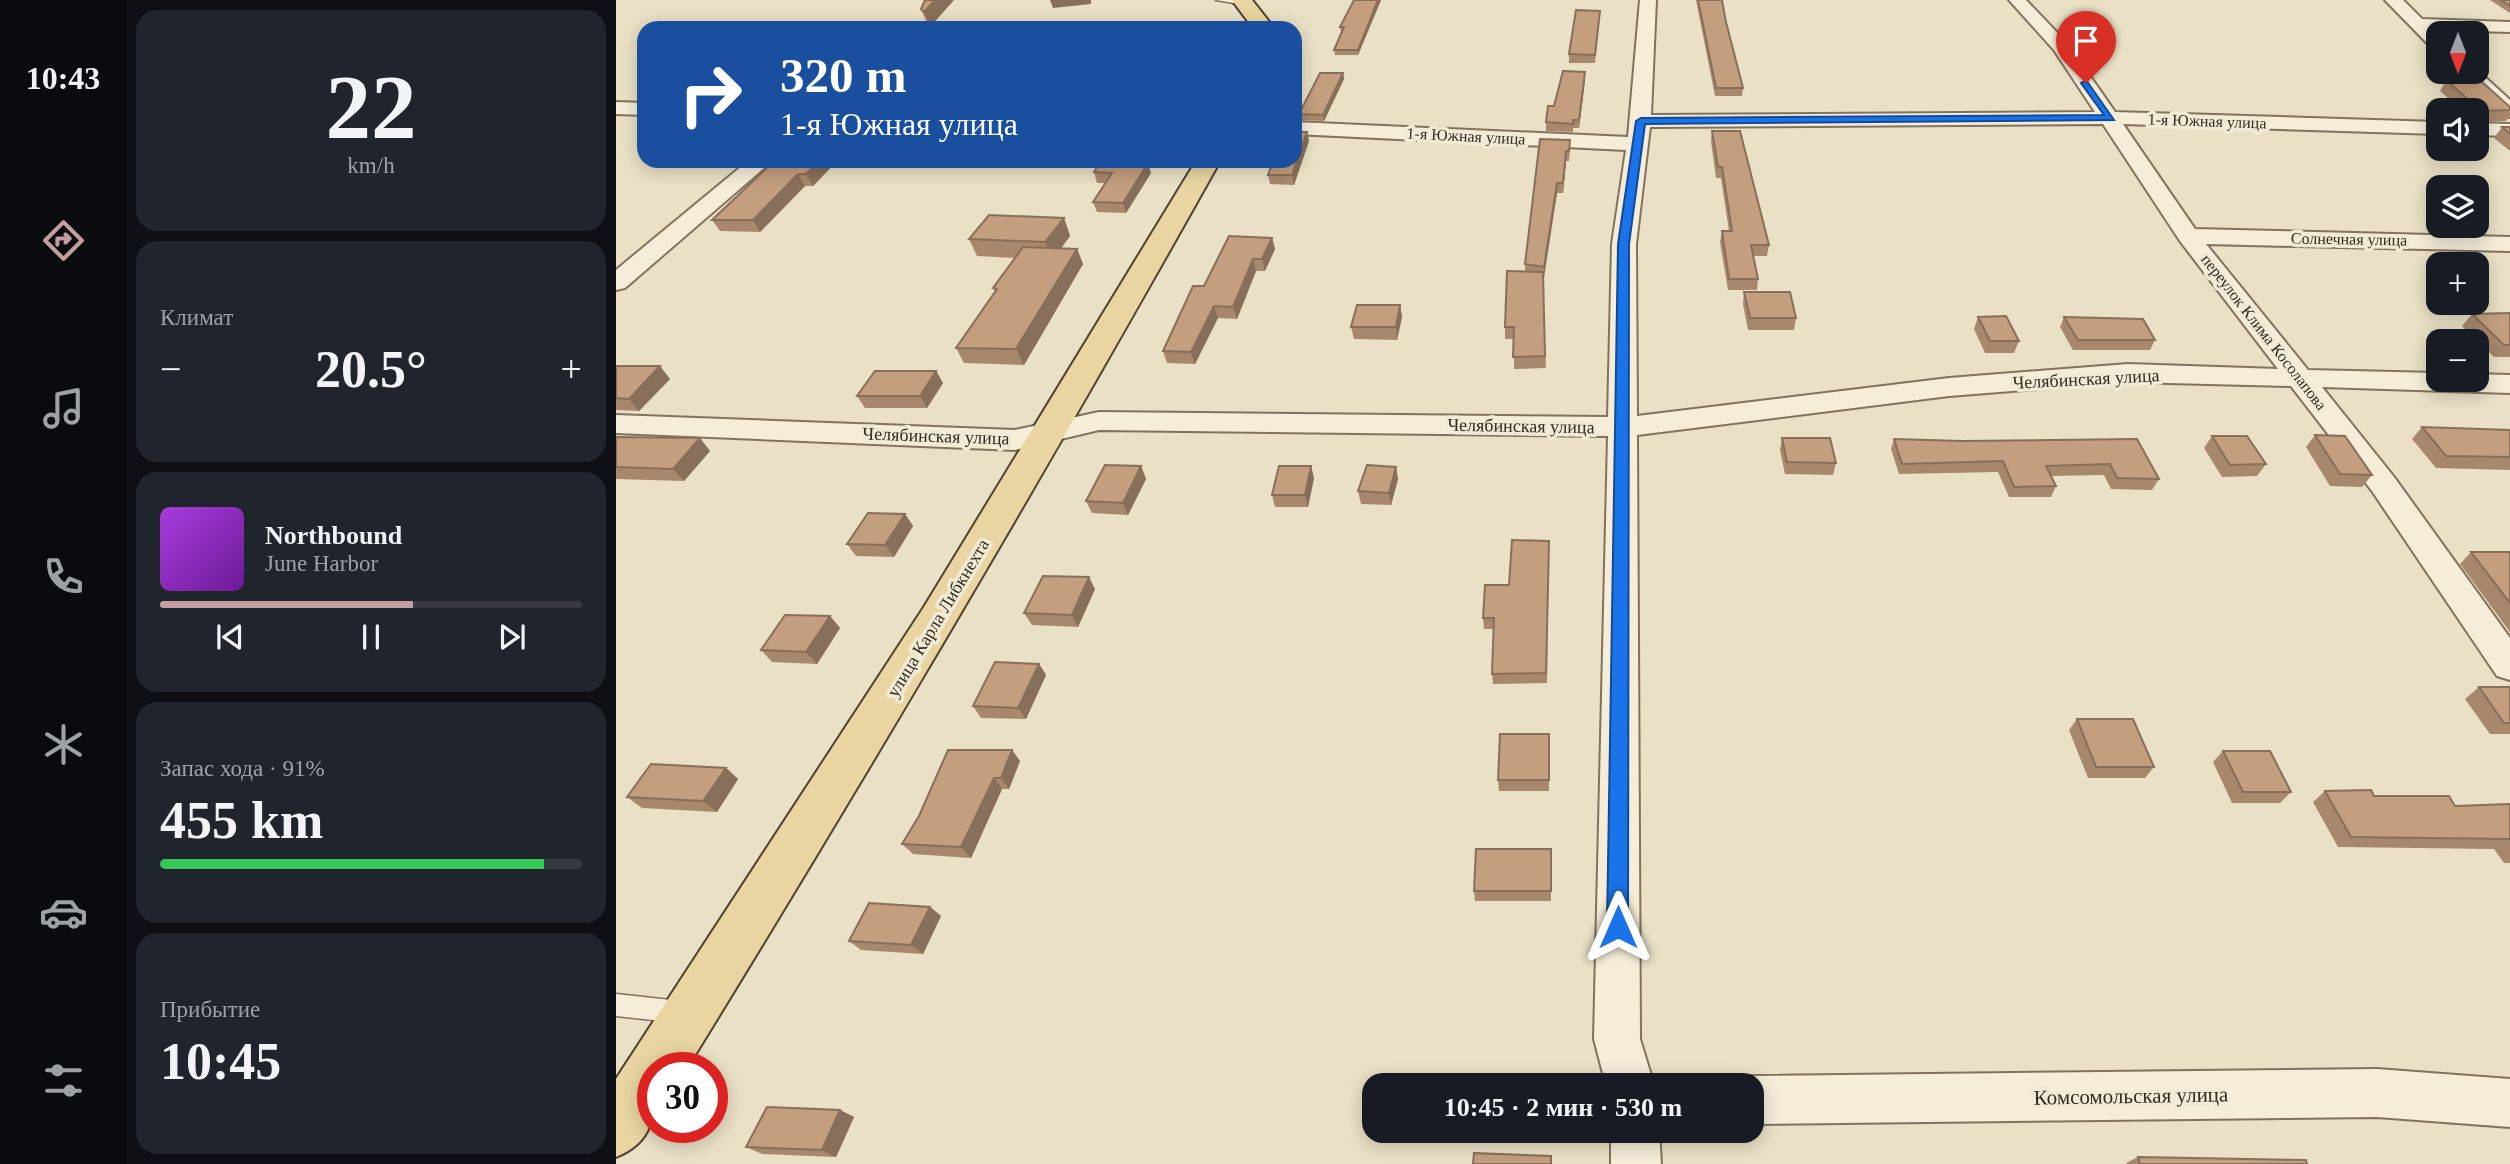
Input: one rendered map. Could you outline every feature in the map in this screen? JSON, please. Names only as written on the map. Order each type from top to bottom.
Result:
[{"type":"main road","points":[[1243,1],[1259,21]]},
{"type":"main road","name":"улица Карла Либкнехта","points":[[666,1052],[864,741],[1052,429],[1204,168]]},
{"type":"main road","points":[[616,1129],[637,1097]]},
{"type":"street","points":[[1627,1073],[1617,1039],[1623,244],[1639,133],[1648,0]]},
{"type":"street","name":"переулок Клима Косолапова","points":[[2017,0],[2061,47],[2188,236],[2384,484],[2510,666]]},
{"type":"street","points":[[2393,0],[2426,33]]},
{"type":"street","points":[[2417,24],[2437,13],[2434,6]]},
{"type":"street","points":[[2417,24],[2510,27]]},
{"type":"street","points":[[2481,84],[2510,111]]},
{"type":"street","points":[[616,108],[637,109]]},
{"type":"street","name":"1-я Южная улица","points":[[1302,128],[1639,133],[2111,118],[2426,128]]},
{"type":"street","points":[[2489,129],[2510,130]]},
{"type":"street","points":[[616,283],[753,168]]},
{"type":"street","name":"Солнечная улица","points":[[2188,236],[2510,244]]},
{"type":"street","name":"Челябинская улица","points":[[616,424],[1015,439],[1099,421],[1622,427],[1949,387],[2127,373],[2510,384]]},
{"type":"street","name":"Комсомольская улица","points":[[1764,1100],[2377,1093],[2510,1103]]},
{"type":"street","points":[[1635,1143],[1636,1164]]},
{"type":"lane","points":[[1220,0],[1243,1]]},
{"type":"lane","points":[[616,1005],[690,1013]]},
{"type":"building","points":[[925,0],[935,0],[924,12],[921,9]]},
{"type":"building","points":[[1354,0],[1378,0],[1358,50],[1334,50],[1344,27],[1340,27]]},
{"type":"building","points":[[1698,0],[1722,0],[1743,88],[1716,88]]},
{"type":"building","points":[[1576,10],[1600,11],[1595,55],[1569,54]]},
{"type":"building","points":[[1563,71],[1585,72],[1579,120],[1573,120],[1573,124],[1546,122],[1548,106],[1554,106]]},
{"type":"building","points":[[1320,73],[1343,73],[1323,115],[1302,114],[1302,108]]},
{"type":"building","points":[[2451,84],[2484,84],[2510,107],[2510,110],[2489,111],[2489,98],[2466,98]]},
{"type":"building","points":[[1712,131],[1740,131],[1769,245],[1751,245],[1758,279],[1729,279],[1722,231],[1732,231],[1722,167],[1718,167]]},
{"type":"building","points":[[1302,132],[1307,132],[1302,146]]},
{"type":"building","points":[[1540,139],[1570,140],[1569,151],[1566,151],[1563,183],[1557,183],[1544,267],[1525,264]]},
{"type":"building","points":[[767,168],[812,168],[806,174],[798,174],[753,220],[712,220]]},
{"type":"building","points":[[1097,168],[1145,168],[1123,203],[1093,202],[1112,173],[1094,172]]},
{"type":"building","points":[[1270,168],[1294,168],[1292,175],[1268,175]]},
{"type":"building","points":[[989,215],[1064,218],[1045,242],[969,239]]},
{"type":"building","points":[[1229,236],[1272,238],[1262,259],[1253,259],[1233,307],[1214,306],[1191,352],[1163,351],[1193,286],[1204,286]]},
{"type":"building","points":[[1023,247],[1077,249],[1016,349],[956,348],[997,289],[993,288]]},
{"type":"building","points":[[1507,271],[1543,272],[1545,356],[1513,357],[1514,327],[1505,327]]},
{"type":"building","points":[[1744,292],[1790,292],[1796,318],[1750,318]]},
{"type":"building","points":[[1357,305],[1400,305],[1396,327],[1351,327]]},
{"type":"building","points":[[2510,313],[2510,345],[2504,345],[2473,315]]},
{"type":"building","points":[[2006,316],[2019,341],[1990,341],[1978,317]]},
{"type":"building","points":[[2064,317],[2143,319],[2155,340],[2078,340]]},
{"type":"building","points":[[616,366],[660,366],[629,399],[616,398]]},
{"type":"building","points":[[875,371],[936,371],[920,396],[857,396]]},
{"type":"building","points":[[2422,427],[2510,430],[2510,457],[2446,456]]},
{"type":"building","points":[[2315,435],[2345,436],[2372,475],[2340,474]]},
{"type":"building","points":[[2212,436],[2247,436],[2266,464],[2230,465]]},
{"type":"building","points":[[616,437],[700,438],[673,469],[616,467]]},
{"type":"building","points":[[1782,438],[1830,438],[1836,463],[1787,462]]},
{"type":"building","points":[[1894,439],[2137,439],[2159,479],[2117,478],[2110,464],[2046,466],[2056,486],[2014,487],[2003,461],[1902,464]]},
{"type":"building","points":[[1105,465],[1141,466],[1123,503],[1086,501]]},
{"type":"building","points":[[1367,465],[1396,467],[1389,493],[1358,491]]},
{"type":"building","points":[[1279,466],[1311,466],[1305,495],[1272,495]]},
{"type":"building","points":[[868,513],[905,514],[885,545],[847,544]]},
{"type":"building","points":[[1512,540],[1549,541],[1546,673],[1492,674],[1494,618],[1483,618],[1485,585],[1509,585]]},
{"type":"building","points":[[2471,552],[2510,552],[2510,603]]},
{"type":"building","points":[[1043,576],[1089,577],[1072,615],[1024,613]]},
{"type":"building","points":[[785,615],[830,616],[806,652],[761,650]]},
{"type":"building","points":[[995,662],[1039,664],[1018,708],[973,706]]},
{"type":"building","points":[[2479,687],[2510,687],[2510,723],[2504,723]]},
{"type":"building","points":[[2077,719],[2133,719],[2154,767],[2096,767]]},
{"type":"building","points":[[1500,734],[1549,734],[1549,780],[1498,780]]},
{"type":"building","points":[[948,750],[1012,750],[1001,778],[994,778],[961,847],[902,844],[919,816]]},
{"type":"building","points":[[2223,751],[2270,751],[2291,792],[2243,792]]},
{"type":"building","points":[[651,764],[726,768],[703,801],[627,797]]},
{"type":"building","points":[[2371,790],[2374,796],[2449,796],[2455,806],[2510,804],[2510,839],[2351,837],[2325,791]]},
{"type":"building","points":[[1476,849],[1551,849],[1551,891],[1474,891]]},
{"type":"building","points":[[869,903],[930,907],[911,945],[849,941]]},
{"type":"building","points":[[767,1107],[840,1110],[822,1150],[746,1147]]},
{"type":"building","points":[[1474,1153],[1551,1156],[1551,1164],[1473,1164]]},
{"type":"building","points":[[2138,1157],[2306,1160],[2307,1164],[2140,1164]]},
{"type":"route","points":[[1618,927],[1623,244],[1641,121],[1829,122],[2111,118],[2086,83]]}]
